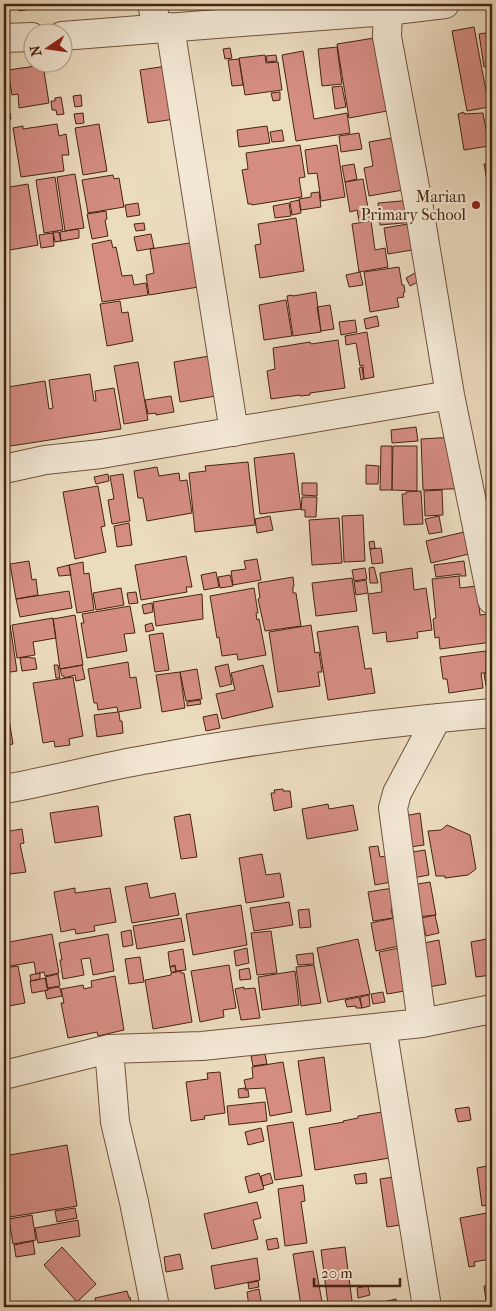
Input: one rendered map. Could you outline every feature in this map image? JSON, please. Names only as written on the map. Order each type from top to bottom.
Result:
[{"type":"street","points":[[72,34],[160,20],[445,4]]},
{"type":"street","points":[[388,7],[387,37],[420,214],[450,396],[492,600]]},
{"type":"street","points":[[160,20],[234,432]]},
{"type":"street","points":[[4,38],[22,38]]},
{"type":"street","points":[[4,469],[45,460],[101,454],[450,396]]},
{"type":"street","points":[[4,789],[150,758],[280,737],[437,718],[492,714]]},
{"type":"street","points":[[422,1023],[393,808],[397,793],[437,718]]},
{"type":"street","points":[[4,1075],[109,1050],[202,1046],[422,1023],[492,1009]]},
{"type":"street","points":[[382,1027],[427,1307]]},
{"type":"street","points":[[109,1050],[115,1122],[134,1202],[155,1307]]},
{"type":"building","points":[[18,4],[36,4],[37,8],[19,11]]},
{"type":"building","points":[[474,27],[489,107],[467,111],[452,31]]},
{"type":"building","points":[[492,32],[492,67],[484,67],[479,34]]},
{"type":"building","points":[[399,34],[387,111],[349,118],[337,44]]},
{"type":"building","points":[[337,47],[342,84],[322,86],[318,49]]},
{"type":"building","points":[[230,48],[232,58],[225,59],[223,49]]},
{"type":"building","points":[[303,51],[314,119],[347,113],[350,133],[296,141],[282,55]]},
{"type":"building","points":[[265,55],[266,63],[278,62],[282,90],[245,95],[239,58]]},
{"type":"building","points":[[276,55],[277,61],[267,62],[266,56]]},
{"type":"building","points":[[239,59],[243,85],[232,86],[228,60]]},
{"type":"building","points":[[180,64],[188,117],[148,123],[140,70]]},
{"type":"building","points":[[22,68],[22,72],[44,72],[49,103],[19,108],[18,94],[12,95],[8,70]]},
{"type":"building","points":[[492,74],[492,86],[489,87],[486,75]]},
{"type":"building","points":[[342,86],[346,107],[335,109],[332,87]]},
{"type":"building","points":[[280,92],[280,100],[273,101],[271,93]]},
{"type":"building","points":[[81,95],[82,106],[75,107],[73,96]]},
{"type":"building","points":[[61,97],[64,114],[57,115],[56,110],[52,110],[51,101]]},
{"type":"building","points":[[8,102],[11,119],[4,120],[4,103]]},
{"type":"building","points":[[464,112],[464,114],[483,113],[489,146],[464,150],[458,114]]},
{"type":"building","points":[[83,113],[84,123],[76,124],[74,114]]},
{"type":"building","points":[[57,124],[59,136],[66,134],[69,155],[62,155],[64,171],[21,177],[13,128],[23,126],[23,129]]},
{"type":"building","points":[[99,124],[107,171],[83,175],[75,128]]},
{"type":"building","points":[[267,126],[270,143],[239,147],[237,130]]},
{"type":"building","points":[[282,130],[284,141],[272,142],[270,132]]},
{"type":"building","points":[[359,133],[362,149],[341,152],[339,136]]},
{"type":"building","points":[[403,136],[420,187],[369,196],[364,168],[373,166],[369,142]]},
{"type":"building","points":[[492,141],[492,161],[488,142]]},
{"type":"building","points":[[300,145],[305,177],[299,178],[302,197],[252,205],[248,204],[242,170],[248,169],[246,153]]},
{"type":"building","points":[[337,145],[345,197],[321,201],[317,173],[308,174],[305,150]]},
{"type":"building","points":[[354,164],[357,179],[345,182],[342,166]]},
{"type":"building","points":[[484,164],[492,164],[492,208]]},
{"type":"building","points":[[75,174],[84,228],[65,231],[57,177]]},
{"type":"building","points":[[113,175],[114,179],[119,178],[124,207],[88,213],[82,180]]},
{"type":"building","points":[[55,177],[63,230],[44,233],[36,180]]},
{"type":"building","points":[[363,179],[370,220],[359,221],[357,210],[350,212],[345,182]]},
{"type":"building","points":[[28,184],[38,245],[4,251],[4,188]]},
{"type":"building","points":[[319,192],[321,207],[301,210],[299,199],[311,197],[311,193]]},
{"type":"building","points":[[425,199],[426,221],[380,225],[378,203]]},
{"type":"building","points":[[299,200],[301,213],[292,215],[290,202]]},
{"type":"building","points":[[138,203],[140,215],[127,217],[125,205]]},
{"type":"building","points":[[289,203],[291,216],[275,218],[273,206]]},
{"type":"building","points":[[106,211],[107,219],[105,220],[108,236],[92,239],[87,214]]},
{"type":"building","points":[[296,218],[304,271],[260,278],[255,245],[261,244],[258,224]]},
{"type":"building","points":[[371,221],[375,250],[385,248],[388,267],[359,272],[352,224]]},
{"type":"building","points":[[420,222],[424,248],[388,254],[384,228]]},
{"type":"building","points":[[144,223],[145,230],[136,231],[134,224]]},
{"type":"building","points":[[79,230],[79,238],[61,241],[60,232]]},
{"type":"building","points":[[53,232],[59,232],[61,241],[55,242]]},
{"type":"building","points":[[53,233],[54,246],[41,248],[39,235]]},
{"type":"building","points":[[151,234],[154,248],[137,251],[134,237]]},
{"type":"building","points":[[111,240],[113,248],[116,247],[122,276],[132,275],[134,285],[146,283],[148,295],[102,302],[92,244]]},
{"type":"building","points":[[203,241],[217,284],[149,295],[146,275],[154,273],[150,249]]},
{"type":"building","points":[[399,267],[405,292],[403,293],[404,297],[397,298],[399,307],[370,312],[364,272]]},
{"type":"building","points":[[360,272],[363,285],[349,287],[346,275]]},
{"type":"building","points":[[415,273],[420,281],[410,286],[406,278]]},
{"type":"building","points":[[316,292],[321,332],[293,336],[287,296]]},
{"type":"building","points":[[286,300],[292,336],[264,340],[259,305]]},
{"type":"building","points":[[120,301],[122,313],[128,312],[133,341],[107,346],[100,304]]},
{"type":"building","points":[[330,305],[334,329],[321,331],[317,307]]},
{"type":"building","points":[[377,316],[379,326],[366,329],[364,319]]},
{"type":"building","points":[[355,320],[357,332],[341,335],[339,322]]},
{"type":"building","points":[[367,332],[374,377],[364,379],[363,365],[360,366],[356,343],[346,345],[345,336]]},
{"type":"building","points":[[338,340],[345,388],[310,393],[310,395],[271,399],[267,371],[275,369],[273,348]]},
{"type":"building","points":[[221,354],[240,392],[180,402],[174,362]]},
{"type":"building","points":[[138,362],[148,420],[124,424],[114,366]]},
{"type":"building","points":[[362,367],[364,379],[361,380],[359,368]]},
{"type":"building","points":[[90,374],[94,401],[96,401],[95,391],[114,388],[121,429],[4,447],[4,416],[7,415],[4,385],[8,385],[8,387],[45,381],[49,409],[53,408],[49,380]]},
{"type":"building","points":[[171,396],[174,412],[156,415],[156,413],[148,414],[145,400]]},
{"type":"building","points":[[416,427],[418,441],[392,443],[391,430]]},
{"type":"building","points":[[473,436],[476,488],[423,490],[421,439]]},
{"type":"building","points":[[381,446],[392,446],[392,490],[380,490]]},
{"type":"building","points":[[393,446],[417,446],[417,491],[392,490]]},
{"type":"building","points":[[294,453],[301,509],[260,514],[254,458]]},
{"type":"building","points":[[248,462],[255,525],[195,532],[189,473],[206,471],[205,466]]},
{"type":"building","points":[[366,465],[379,466],[378,484],[366,484]]},
{"type":"building","points":[[157,467],[159,476],[179,473],[180,481],[187,480],[192,513],[147,521],[143,498],[138,498],[134,471]]},
{"type":"building","points":[[108,474],[109,481],[96,484],[94,477]]},
{"type":"building","points":[[123,474],[130,521],[112,524],[108,500],[114,499],[110,476]]},
{"type":"building","points":[[302,483],[317,483],[317,496],[302,495]]},
{"type":"building","points":[[98,486],[105,526],[101,527],[106,552],[75,559],[63,492]]},
{"type":"building","points":[[442,490],[443,515],[425,516],[424,491]]},
{"type":"building","points":[[421,491],[423,524],[404,525],[402,494]]},
{"type":"building","points":[[302,497],[317,497],[316,517],[305,517],[305,510],[301,510]]},
{"type":"building","points":[[363,515],[365,561],[344,562],[342,516]]},
{"type":"building","points":[[270,516],[273,530],[257,533],[255,519]]},
{"type":"building","points":[[439,516],[442,532],[429,534],[425,519]]},
{"type":"building","points":[[339,518],[342,563],[312,565],[309,520]]},
{"type":"building","points":[[129,523],[132,545],[117,547],[114,526]]},
{"type":"building","points":[[464,532],[469,554],[431,563],[426,541]]},
{"type":"building","points":[[374,541],[375,548],[370,549],[369,542]]},
{"type":"building","points":[[381,548],[383,563],[372,564],[370,549]]},
{"type":"building","points":[[186,556],[192,587],[186,587],[187,592],[141,600],[135,565]]},
{"type":"building","points":[[257,559],[261,580],[233,585],[231,571],[246,569],[244,561]]},
{"type":"building","points":[[29,561],[32,580],[36,579],[38,595],[16,599],[10,564]]},
{"type":"building","points":[[464,561],[466,576],[460,576],[460,574],[436,577],[434,565]]},
{"type":"building","points":[[83,562],[84,574],[89,573],[94,610],[77,613],[69,565]]},
{"type":"building","points":[[69,565],[71,575],[59,576],[57,568]]},
{"type":"building","points":[[374,567],[378,583],[370,583],[369,568]]},
{"type":"building","points":[[365,568],[367,579],[354,581],[352,570]]},
{"type":"building","points":[[412,568],[414,590],[426,588],[432,630],[417,632],[418,638],[387,642],[386,632],[373,634],[368,594],[382,592],[380,573]]},
{"type":"building","points":[[216,572],[219,587],[204,590],[201,575]]},
{"type":"building","points":[[230,575],[233,586],[220,588],[218,577]]},
{"type":"building","points":[[459,576],[460,588],[477,586],[480,615],[489,614],[492,642],[440,649],[439,637],[435,638],[433,619],[436,618],[432,579]]},
{"type":"building","points":[[293,577],[293,593],[296,593],[301,626],[265,631],[258,599],[260,598],[258,583]]},
{"type":"building","points":[[352,578],[357,611],[316,616],[312,583]]},
{"type":"building","points":[[366,580],[368,593],[356,595],[354,582]]},
{"type":"building","points":[[121,588],[124,605],[96,610],[93,593]]},
{"type":"building","points":[[254,588],[258,613],[256,613],[257,620],[259,619],[266,655],[238,660],[237,654],[222,656],[210,596]]},
{"type":"building","points":[[69,591],[72,608],[20,617],[16,599]]},
{"type":"building","points":[[136,592],[138,603],[129,604],[127,593]]},
{"type":"building","points":[[202,594],[203,619],[156,626],[153,602]]},
{"type":"building","points":[[152,603],[153,612],[144,614],[142,605]]},
{"type":"building","points":[[130,606],[135,633],[124,634],[127,651],[87,658],[81,623],[84,623],[82,614]]},
{"type":"building","points":[[75,615],[83,665],[60,669],[53,619]]},
{"type":"building","points":[[53,618],[56,638],[33,642],[35,655],[17,658],[12,625]]},
{"type":"building","points":[[152,623],[154,630],[146,632],[145,625]]},
{"type":"building","points":[[10,625],[17,671],[4,673],[4,626]]},
{"type":"building","points":[[311,625],[315,653],[319,652],[322,672],[318,672],[320,686],[278,692],[269,632]]},
{"type":"building","points":[[358,626],[365,669],[371,668],[375,693],[328,700],[317,632]]},
{"type":"building","points":[[163,633],[169,670],[155,672],[149,635]]},
{"type":"building","points":[[486,651],[486,673],[481,673],[483,688],[449,693],[447,679],[443,679],[440,657]]},
{"type":"building","points":[[20,658],[35,658],[37,669],[22,671]]},
{"type":"building","points":[[128,662],[130,678],[136,677],[141,708],[118,712],[117,707],[98,710],[97,703],[94,703],[88,669]]},
{"type":"building","points":[[228,664],[232,684],[220,687],[215,667]]},
{"type":"building","points":[[54,665],[58,665],[60,678],[56,678]]},
{"type":"building","points":[[82,665],[85,679],[76,681],[75,675],[64,678],[62,676],[60,669]]},
{"type":"building","points":[[263,665],[273,707],[222,719],[216,694],[235,690],[231,673]]},
{"type":"building","points":[[197,669],[202,699],[186,701],[180,672]]},
{"type":"building","points":[[492,670],[492,687],[489,687],[486,686],[484,674],[486,671]]},
{"type":"building","points":[[180,672],[185,708],[162,712],[156,675]]},
{"type":"building","points":[[73,677],[83,736],[69,739],[70,745],[55,747],[54,741],[43,743],[33,683]]},
{"type":"building","points":[[4,688],[13,744],[4,746]]},
{"type":"building","points":[[200,700],[201,704],[187,706],[187,702]]},
{"type":"building","points":[[118,712],[120,721],[122,721],[123,733],[97,737],[94,715]]},
{"type":"building","points":[[217,714],[220,728],[206,731],[203,717]]},
{"type":"building","points":[[283,789],[283,791],[290,791],[292,807],[274,811],[271,793],[275,793],[274,790]]},
{"type":"building","points":[[328,804],[329,809],[353,805],[358,830],[307,839],[302,809]]},
{"type":"building","points":[[98,806],[102,836],[55,843],[50,813]]},
{"type":"building","points":[[420,813],[424,845],[403,848],[399,817]]},
{"type":"building","points":[[190,814],[197,857],[181,859],[174,817]]},
{"type":"building","points":[[447,825],[470,835],[476,869],[468,875],[445,878],[445,876],[436,876],[428,831],[441,830]]},
{"type":"building","points":[[22,829],[24,843],[20,844],[26,872],[4,873],[4,832]]},
{"type":"building","points":[[378,846],[380,857],[425,850],[429,875],[375,885],[369,847]]},
{"type":"building","points":[[262,854],[266,875],[280,873],[284,897],[246,903],[239,858]]},
{"type":"building","points":[[4,877],[6,894],[4,895]]},
{"type":"building","points":[[430,882],[436,915],[417,917],[415,905],[391,909],[393,918],[373,921],[368,892]]},
{"type":"building","points":[[147,883],[150,898],[175,893],[179,915],[132,923],[125,887]]},
{"type":"building","points":[[75,888],[75,893],[110,888],[116,922],[94,926],[95,931],[76,934],[75,929],[61,932],[54,892]]},
{"type":"building","points":[[289,902],[293,925],[254,931],[250,908]]},
{"type":"building","points":[[241,905],[247,945],[193,955],[186,914]]},
{"type":"building","points":[[309,909],[311,927],[300,928],[298,910]]},
{"type":"building","points":[[435,915],[439,933],[426,936],[422,918]]},
{"type":"building","points":[[181,918],[185,941],[137,949],[133,926]]},
{"type":"building","points":[[394,918],[399,946],[376,951],[371,923]]},
{"type":"building","points":[[131,930],[133,945],[123,947],[121,932]]},
{"type":"building","points":[[271,931],[277,973],[257,975],[251,933]]},
{"type":"building","points":[[52,934],[59,973],[45,976],[44,972],[36,974],[34,962],[4,967],[4,943]]},
{"type":"building","points":[[108,934],[114,971],[93,975],[90,958],[81,959],[84,975],[63,979],[59,943]]},
{"type":"building","points":[[492,938],[492,975],[476,977],[471,942]]},
{"type":"building","points":[[358,939],[370,994],[328,1002],[317,948]]},
{"type":"building","points":[[439,940],[446,984],[387,994],[379,952]]},
{"type":"building","points":[[247,948],[249,963],[236,966],[234,951]]},
{"type":"building","points":[[183,949],[186,970],[176,971],[175,965],[170,967],[168,952]]},
{"type":"building","points":[[313,953],[314,964],[298,965],[296,955]]},
{"type":"building","points":[[140,957],[144,982],[129,984],[125,959]]},
{"type":"building","points":[[229,965],[236,1008],[223,1010],[224,1017],[200,1022],[191,971]]},
{"type":"building","points":[[314,965],[321,1003],[301,1006],[296,967]]},
{"type":"building","points":[[18,966],[25,1003],[4,1007],[4,968]]},
{"type":"building","points":[[175,966],[176,972],[171,972],[170,967]]},
{"type":"building","points":[[249,968],[251,979],[240,980],[239,970]]},
{"type":"building","points":[[181,971],[181,973],[184,973],[192,1022],[153,1029],[145,980]]},
{"type":"building","points":[[295,971],[299,1005],[262,1010],[258,977]]},
{"type":"building","points":[[40,973],[40,979],[31,981],[30,975]]},
{"type":"building","points":[[58,974],[60,986],[47,988],[45,977]]},
{"type":"building","points":[[115,976],[124,1030],[98,1036],[97,1032],[68,1038],[61,1003],[64,1003],[61,989],[83,985],[84,989],[92,987],[91,981]]},
{"type":"building","points":[[46,978],[48,990],[32,993],[30,981]]},
{"type":"building","points":[[58,987],[62,996],[47,999],[45,991]]},
{"type":"building","points":[[244,987],[244,989],[255,988],[260,1018],[241,1020],[235,989]]},
{"type":"building","points":[[383,992],[385,1002],[373,1004],[371,994]]},
{"type":"building","points":[[369,995],[370,1006],[362,1008],[360,997]]},
{"type":"building","points":[[359,997],[362,1008],[356,1008],[356,1006],[347,1007],[345,1000]]},
{"type":"building","points":[[4,1017],[9,1055],[4,1056]]},
{"type":"building","points":[[492,1024],[492,1046],[489,1047],[486,1025]]},
{"type":"building","points":[[265,1054],[267,1064],[253,1066],[251,1056]]},
{"type":"building","points":[[324,1057],[331,1111],[306,1115],[298,1061]]},
{"type":"building","points":[[283,1062],[292,1112],[270,1116],[265,1088],[246,1089],[244,1080],[253,1078],[252,1067]]},
{"type":"building","points":[[220,1072],[225,1113],[204,1116],[205,1119],[191,1121],[186,1082],[208,1079],[207,1073]]},
{"type":"building","points":[[245,1088],[245,1090],[248,1090],[249,1097],[239,1098],[238,1089]]},
{"type":"building","points":[[265,1102],[267,1121],[229,1125],[227,1106]]},
{"type":"building","points":[[469,1107],[471,1120],[458,1122],[455,1109]]},
{"type":"building","points":[[388,1111],[396,1157],[315,1170],[309,1128]]},
{"type":"building","points":[[293,1122],[302,1176],[275,1180],[267,1126]]},
{"type":"building","points":[[261,1128],[264,1141],[248,1145],[245,1132]]},
{"type":"building","points":[[67,1145],[77,1206],[4,1218],[4,1156]]},
{"type":"building","points":[[492,1165],[492,1204],[482,1206],[477,1168]]},
{"type":"building","points":[[259,1173],[264,1189],[249,1193],[245,1177]]},
{"type":"building","points":[[270,1173],[273,1183],[263,1186],[261,1176]]},
{"type":"building","points":[[366,1173],[367,1183],[356,1184],[354,1175]]},
{"type":"building","points":[[414,1174],[421,1222],[387,1227],[380,1179]]},
{"type":"building","points":[[303,1185],[305,1201],[301,1202],[307,1243],[285,1246],[278,1189]]},
{"type":"building","points":[[257,1202],[261,1218],[253,1220],[258,1239],[212,1249],[204,1214]]},
{"type":"building","points":[[75,1208],[77,1218],[57,1222],[55,1211]]},
{"type":"building","points":[[492,1212],[492,1234],[486,1236],[490,1259],[474,1262],[475,1266],[469,1267],[460,1218]]},
{"type":"building","points":[[32,1215],[36,1240],[13,1244],[9,1219]]},
{"type":"building","points":[[78,1220],[80,1236],[38,1243],[35,1228]]},
{"type":"building","points":[[277,1238],[279,1248],[268,1250],[266,1240]]},
{"type":"building","points":[[33,1241],[35,1254],[16,1257],[14,1245]]},
{"type":"building","points":[[62,1247],[96,1284],[77,1302],[44,1265]]},
{"type":"building","points":[[345,1247],[352,1301],[328,1304],[321,1250]]},
{"type":"building","points":[[313,1251],[322,1302],[301,1306],[293,1254]]},
{"type":"building","points":[[180,1254],[183,1269],[166,1272],[164,1257]]},
{"type":"building","points":[[257,1258],[260,1280],[215,1289],[211,1266]]},
{"type":"building","points":[[258,1281],[259,1287],[249,1289],[248,1283]]},
{"type":"building","points":[[492,1285],[492,1307],[487,1307],[484,1286]]},
{"type":"building","points":[[368,1286],[370,1295],[358,1298],[357,1288]]},
{"type":"building","points":[[259,1289],[262,1307],[249,1307],[247,1292]]},
{"type":"building","points":[[127,1291],[132,1307],[97,1307],[95,1298]]},
{"type":"building","points":[[396,1299],[397,1307],[384,1307],[383,1302]]},
{"type":"building","points":[[381,1301],[382,1307],[353,1307]]},
{"type":"place","name":"Marian Primary School","points":[[476,205]]}]
